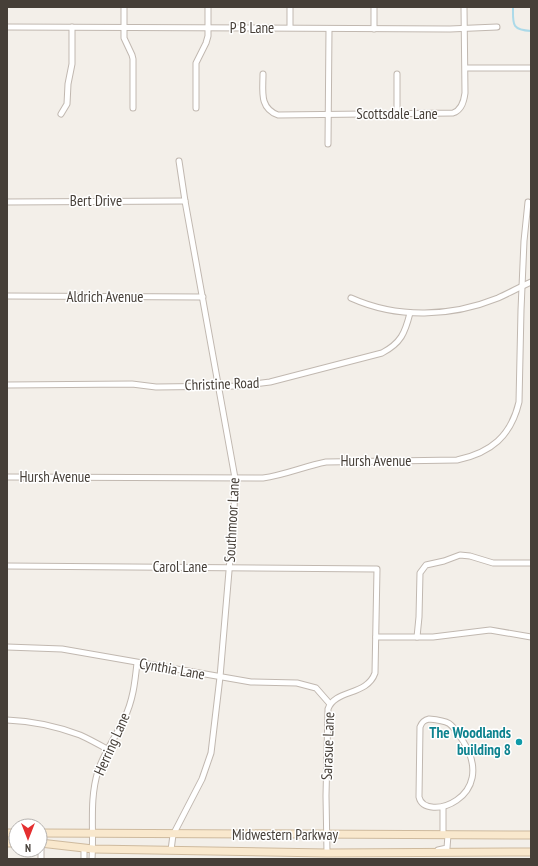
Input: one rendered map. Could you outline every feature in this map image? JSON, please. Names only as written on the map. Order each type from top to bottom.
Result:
[{"type":"main road","name":"Midwestern Parkway","points":[[48,834],[531,835]]},
{"type":"main road","name":"Midwestern Parkway","points":[[48,844],[84,849],[326,853],[531,852]]},
{"type":"street","points":[[124,7],[124,38],[133,59],[133,108]]},
{"type":"street","points":[[196,108],[196,63],[206,43],[208,7]]},
{"type":"street","points":[[290,7],[290,27]]},
{"type":"street","points":[[374,7],[374,28]]},
{"type":"street","name":"Scottsdale Lane","points":[[263,74],[265,105],[273,113],[278,115],[397,113],[448,114],[457,112],[464,103],[466,68],[464,7]]},
{"type":"street","name":"P B Lane","points":[[7,27],[290,27],[330,29],[498,27]]},
{"type":"street","points":[[61,114],[67,104],[68,84],[72,64],[72,27]]},
{"type":"street","points":[[328,144],[330,29]]},
{"type":"street","points":[[466,68],[531,68]]},
{"type":"street","points":[[396,74],[397,113]]},
{"type":"street","name":"Southmoor Lane","points":[[171,850],[173,834],[202,779],[211,753],[220,677],[235,478],[179,161]]},
{"type":"street","name":"Bert Drive","points":[[7,202],[185,201]]},
{"type":"street","name":"Hursh Avenue","points":[[7,477],[264,478],[326,462],[457,460],[469,458],[481,452],[499,440],[516,416],[518,402],[524,241],[528,202]]},
{"type":"street","points":[[351,298],[376,308],[387,310],[410,313],[440,312],[470,307],[499,298],[531,282]]},
{"type":"street","name":"Aldrich Avenue","points":[[7,296],[203,297]]},
{"type":"street","name":"Christine Road","points":[[7,386],[132,384],[156,387],[238,386],[270,382],[382,353],[390,349],[398,342],[406,328],[410,313]]},
{"type":"street","points":[[417,638],[420,573],[426,565],[444,561],[460,555],[470,556],[493,563],[531,563]]},
{"type":"street","name":"Carol Lane","points":[[7,566],[377,569]]},
{"type":"street","name":"Sarasue Lane","points":[[326,853],[328,715],[330,704],[337,698],[365,686],[374,678],[376,668],[377,569]]},
{"type":"street","points":[[376,637],[417,638],[490,630],[531,637]]},
{"type":"street","name":"Cynthia Lane","points":[[7,647],[62,649],[251,682],[297,683],[316,688],[330,704]]},
{"type":"street","name":"Herring Lane","points":[[92,859],[92,807],[94,785],[108,749],[128,710],[135,685],[137,663]]},
{"type":"street","points":[[429,719],[442,720],[453,725],[470,752],[473,762],[473,771],[468,789],[458,800],[443,806],[426,806],[422,804],[419,797],[420,727],[421,723],[429,719]]},
{"type":"street","points":[[7,720],[36,722],[80,735],[108,749]]},
{"type":"street","points":[[409,852],[441,850],[447,848],[443,806]]},
{"type":"street","points":[[84,849],[84,859]]},
{"type":"green space","points":[[133,858],[531,859],[133,859]]},
{"type":"waterway","points":[[513,7],[514,25],[520,29],[531,31]]},
{"type":"place","name":"The Woodlands building 8","points":[[519,742]]}]
